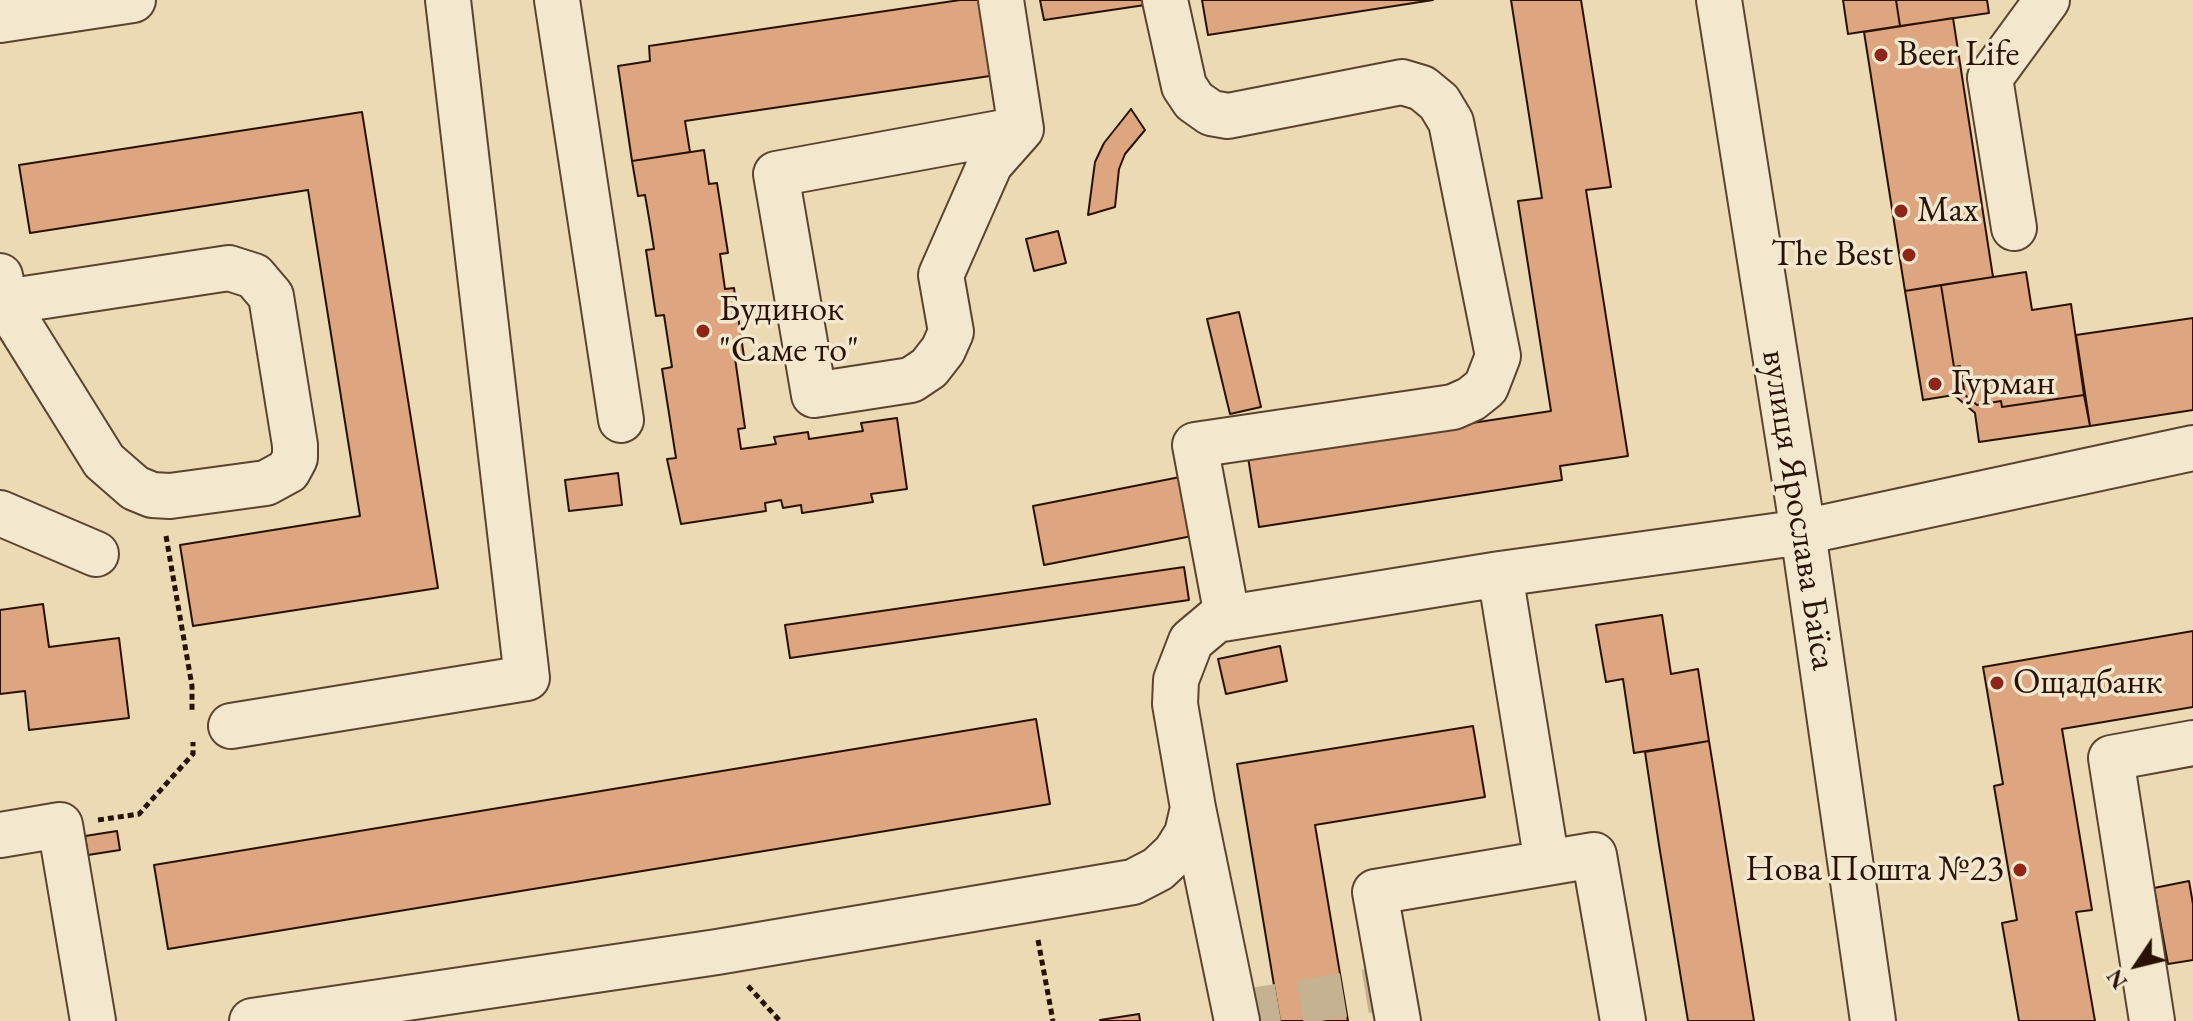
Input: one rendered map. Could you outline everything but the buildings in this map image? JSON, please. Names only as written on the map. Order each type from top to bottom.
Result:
[{"type":"street","points":[[0,20],[133,0]]},
{"type":"street","points":[[231,726],[527,678],[448,0]]},
{"type":"street","points":[[557,0],[621,420]]},
{"type":"street","points":[[1001,0],[1021,129]]},
{"type":"street","points":[[1165,0],[1184,86],[1194,101],[1211,113],[1228,116],[1402,82],[1422,88],[1439,102],[1451,122],[1498,356],[1486,387],[1471,399],[1453,407],[1195,445],[1227,616]]},
{"type":"street","name":"вулиця Ярослава Баїса","points":[[1719,0],[1803,532],[1873,1021]]},
{"type":"street","points":[[2014,228],[1990,78],[2047,0]]},
{"type":"street","points":[[1021,129],[990,164],[941,275],[951,332],[943,350],[929,368],[911,380],[814,395],[776,174],[1021,129]]},
{"type":"street","points":[[229,268],[254,276],[271,296],[295,445],[295,458],[288,471],[266,483],[160,496],[135,488],[104,461],[2,289],[229,268]]},
{"type":"street","points":[[1237,1021],[1175,704],[1176,680],[1191,641],[1204,627],[1227,616],[1803,532],[2193,448]]},
{"type":"street","points":[[0,513],[96,554]]},
{"type":"street","points":[[1500,574],[1547,863]]},
{"type":"street","points":[[2152,1021],[2111,758],[2193,743]]},
{"type":"street","points":[[252,1021],[1030,902],[1133,882],[1158,869],[1175,853],[1187,834],[1193,808]]},
{"type":"street","points":[[0,835],[60,825],[93,1021]]},
{"type":"street","points":[[1398,1021],[1375,892],[1594,855],[1623,1021]]},
{"type":"path","points":[[60,825],[139,814],[193,754],[192,686],[160,496]]},
{"type":"path","points":[[1030,902],[1053,1021]]},
{"type":"tunnel","points":[[1235,1013],[1392,987]]},
{"type":"place","name":"Beer Life","points":[[1881,55]]},
{"type":"place","name":"Max","points":[[1901,211]]},
{"type":"place","name":"The Best","points":[[1909,255]]},
{"type":"place","name":"Будинок \"Саме то\"","points":[[703,331]]},
{"type":"place","name":"Гурман","points":[[1935,384]]},
{"type":"place","name":"Ощадбанк","points":[[1997,683]]},
{"type":"place","name":"Нова Пошта №23","points":[[2020,870]]}]
